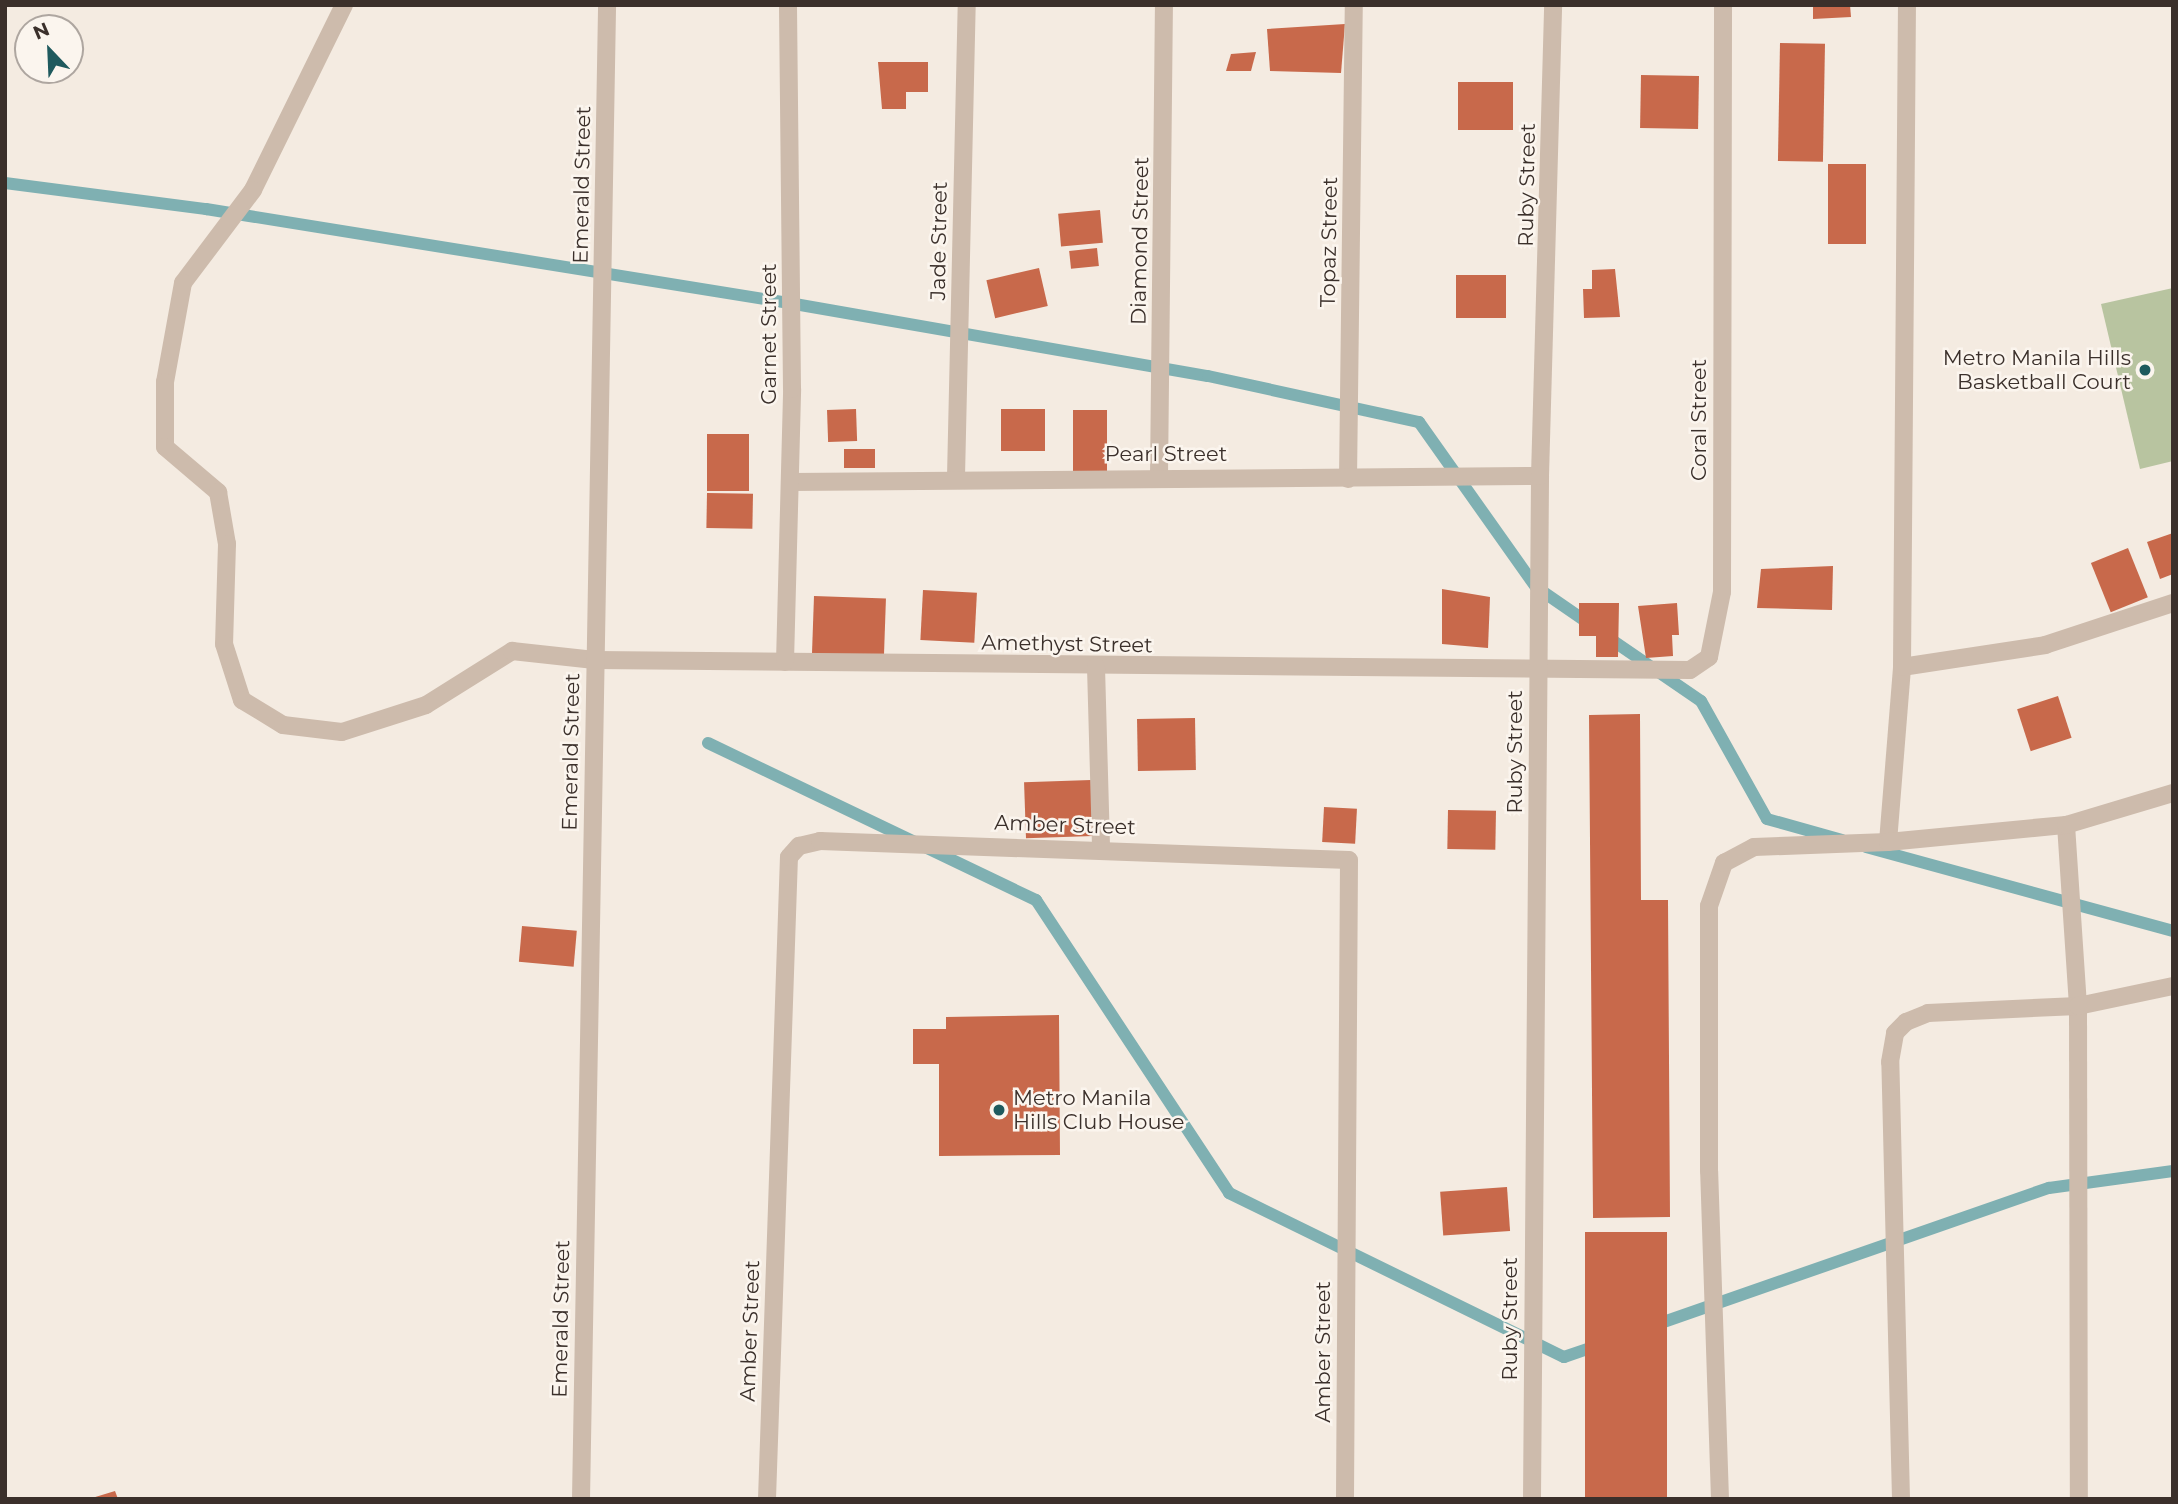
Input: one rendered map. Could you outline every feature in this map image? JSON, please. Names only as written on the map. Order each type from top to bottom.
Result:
[{"type":"street","name":"Amethyst Street","points":[[344,5],[253,190],[183,283],[165,382],[165,447],[218,492],[227,544],[224,644],[242,700],[283,725],[342,732],[426,705],[512,652],[595,660],[1538,672]]},
{"type":"street","name":"Emerald Street","points":[[581,1499],[607,5]]},
{"type":"street","name":"Garnet Street","points":[[785,662],[791,482],[788,5]]},
{"type":"street","name":"Jade Street","points":[[956,477],[967,5]]},
{"type":"street","name":"Diamond Street","points":[[1159,477],[1164,5]]},
{"type":"street","name":"Topaz Street","points":[[1348,479],[1354,5]]},
{"type":"street","name":"Ruby Street","points":[[1532,1499],[1538,672],[1553,5]]},
{"type":"street","name":"Coral Street","points":[[1538,672],[1690,670],[1709,657],[1714,639],[1722,592],[1723,5]]},
{"type":"street","points":[[1888,842],[1902,667],[1907,5]]},
{"type":"street","name":"Pearl Street","points":[[791,482],[956,477],[1348,479],[1541,476]]},
{"type":"street","points":[[1902,667],[2045,646],[2173,603]]},
{"type":"street","points":[[1096,667],[1101,849]]},
{"type":"street","points":[[1720,1499],[1709,1171],[1709,906],[1714,882],[1724,863],[1754,847],[1888,842],[2066,825],[2173,793]]},
{"type":"street","points":[[2066,825],[2078,1006],[2079,1499]]},
{"type":"street","name":"Amber Street","points":[[767,1499],[789,857],[799,846],[820,841],[1349,860],[1345,1499]]},
{"type":"street","points":[[1901,1499],[1890,1062],[1895,1033],[1906,1022],[1928,1013],[2078,1006],[2173,986]]},
{"type":"green space","name":"Metro Manila Hills Basketball Court","points":[[2173,288],[2173,461],[2140,469],[2101,304]]},
{"type":"building","points":[[1813,5],[1850,5],[1851,17],[1813,19]]},
{"type":"building","points":[[1345,24],[1341,73],[1270,71],[1267,29]]},
{"type":"building","points":[[1780,43],[1825,44],[1823,162],[1778,161]]},
{"type":"building","points":[[1256,52],[1251,71],[1226,71],[1231,54]]},
{"type":"building","points":[[878,62],[928,62],[928,92],[906,92],[906,109],[882,109]]},
{"type":"building","points":[[1641,75],[1699,76],[1698,129],[1640,128]]},
{"type":"building","points":[[1458,82],[1513,82],[1513,130],[1458,130]]},
{"type":"building","points":[[1828,164],[1866,164],[1866,244],[1828,244]]},
{"type":"building","points":[[1100,210],[1103,243],[1061,247],[1058,214]]},
{"type":"building","points":[[1097,248],[1099,266],[1071,269],[1069,251]]},
{"type":"building","points":[[1039,268],[1048,306],[995,318],[986,280]]},
{"type":"building","points":[[1615,269],[1620,317],[1584,318],[1583,289],[1592,289],[1592,270]]},
{"type":"building","points":[[1456,275],[1506,275],[1506,318],[1456,318]]},
{"type":"building","points":[[856,409],[857,441],[828,442],[827,410]]},
{"type":"building","points":[[1001,409],[1045,409],[1045,451],[1001,451]]},
{"type":"building","points":[[1073,410],[1107,410],[1107,474],[1073,474]]},
{"type":"building","points":[[707,434],[749,434],[749,491],[707,491]]},
{"type":"building","points":[[844,449],[875,449],[875,468],[844,468]]},
{"type":"building","points":[[707,493],[753,494],[752,529],[706,528]]},
{"type":"building","points":[[2173,533],[2173,574],[2160,579],[2147,542]]},
{"type":"building","points":[[2128,548],[2148,597],[2111,612],[2091,563]]},
{"type":"building","points":[[1833,566],[1832,610],[1757,608],[1761,569]]},
{"type":"building","points":[[1442,589],[1490,597],[1488,648],[1442,644]]},
{"type":"building","points":[[923,590],[977,593],[974,643],[920,640]]},
{"type":"building","points":[[814,596],[886,599],[884,656],[812,654]]},
{"type":"building","points":[[1579,603],[1619,603],[1618,657],[1596,657],[1596,636],[1579,636]]},
{"type":"building","points":[[1677,603],[1679,635],[1672,635],[1673,656],[1646,658],[1638,606]]},
{"type":"building","points":[[2058,696],[2072,738],[2031,751],[2017,709]]},
{"type":"building","points":[[1640,714],[1641,900],[1668,900],[1670,1217],[1593,1218],[1589,715]]},
{"type":"building","points":[[1195,718],[1196,770],[1138,771],[1137,719]]},
{"type":"building","points":[[1091,780],[1093,836],[1026,838],[1024,782]]},
{"type":"building","points":[[1324,807],[1357,809],[1355,844],[1322,842]]},
{"type":"building","points":[[1448,810],[1496,811],[1495,850],[1447,849]]},
{"type":"building","points":[[522,926],[577,931],[574,967],[519,962]]},
{"type":"building","name":"Metro Manila Hills Club House","points":[[1059,1015],[1060,1155],[939,1156],[939,1064],[913,1064],[913,1029],[946,1029],[946,1017]]},
{"type":"building","points":[[1507,1187],[1510,1231],[1443,1236],[1440,1192]]},
{"type":"building","points":[[1585,1232],[1667,1232],[1667,1499],[1585,1499]]},
{"type":"building","points":[[115,1491],[118,1499],[92,1499],[92,1498]]},
{"type":"waterway","points":[[5,183],[206,209],[789,303],[1208,376],[1419,422],[1536,587],[1591,625]]},
{"type":"waterway","points":[[1606,636],[1701,701],[1767,819],[1842,840]]},
{"type":"waterway","points":[[708,743],[1036,900],[1229,1193],[1564,1357],[1601,1344]]},
{"type":"waterway","points":[[1866,847],[2173,931]]},
{"type":"waterway","points":[[1655,1325],[2049,1188],[2173,1171]]},
{"type":"place","name":"Metro Manila Hills Basketball Court","points":[[2145,370]]},
{"type":"place","name":"Metro Manila Hills Club House","points":[[999,1110]]}]
